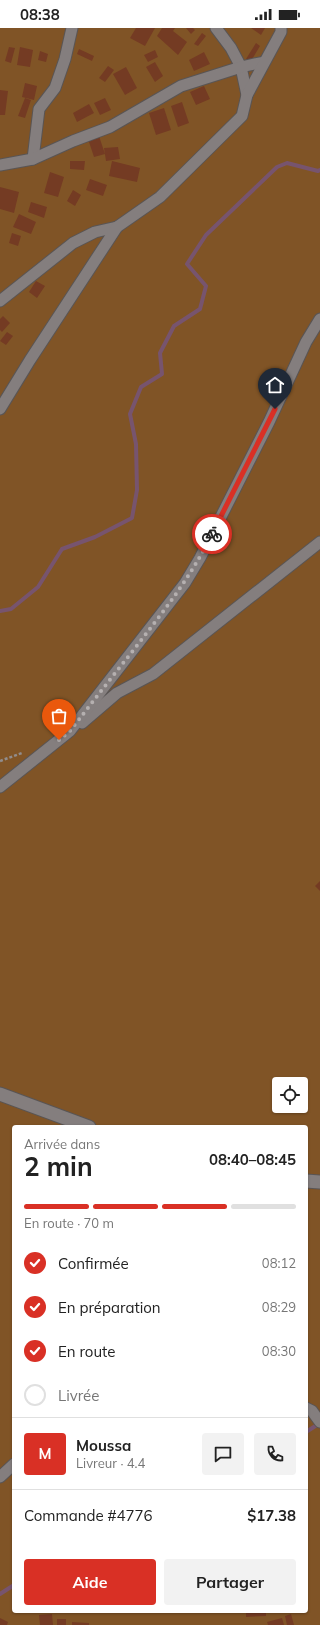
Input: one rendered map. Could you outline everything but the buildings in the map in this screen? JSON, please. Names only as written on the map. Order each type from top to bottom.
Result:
[{"type":"street","points":[[33,160],[39,110],[55,88],[65,59],[72,28]]},
{"type":"street","points":[[216,28],[231,48],[241,67],[247,95]]},
{"type":"street","points":[[0,409],[30,360],[117,227],[160,197],[242,116],[247,95],[281,28]]},
{"type":"street","points":[[0,164],[33,160],[74,141],[110,127],[181,86],[241,67],[264,62]]},
{"type":"street","points":[[0,301],[73,243],[95,232],[117,227]]},
{"type":"street","points":[[70,731],[164,612],[185,583],[200,558],[273,415],[306,342],[320,319]]},
{"type":"street","points":[[0,788],[70,731],[86,720],[117,693],[153,674],[320,542]]},
{"type":"street","points":[[0,1094],[84,1125]]},
{"type":"street","points":[[308,1181],[320,1182]]},
{"type":"street","points":[[309,1409],[320,1422]]},
{"type":"street","points":[[0,1477],[12,1466]]},
{"type":"shaded area","points":[[0,28],[320,28],[320,1625],[0,1625]]},
{"type":"waterway","points":[[0,611],[11,609],[38,587],[62,549],[95,537],[132,518],[137,490],[136,444],[130,414],[141,387],[162,374],[160,353],[174,326],[200,309],[206,286],[187,264],[206,235],[277,167],[287,163],[318,171],[320,170]]},
{"type":"waterway","points":[[308,1431],[320,1423]]},
{"type":"waterway","points":[[0,1594],[12,1586]]},
{"type":"way so far","points":[[59,740],[70,731],[164,612],[185,583],[212,534]]},
{"type":"route","points":[[212,534],[275,409]]}]
